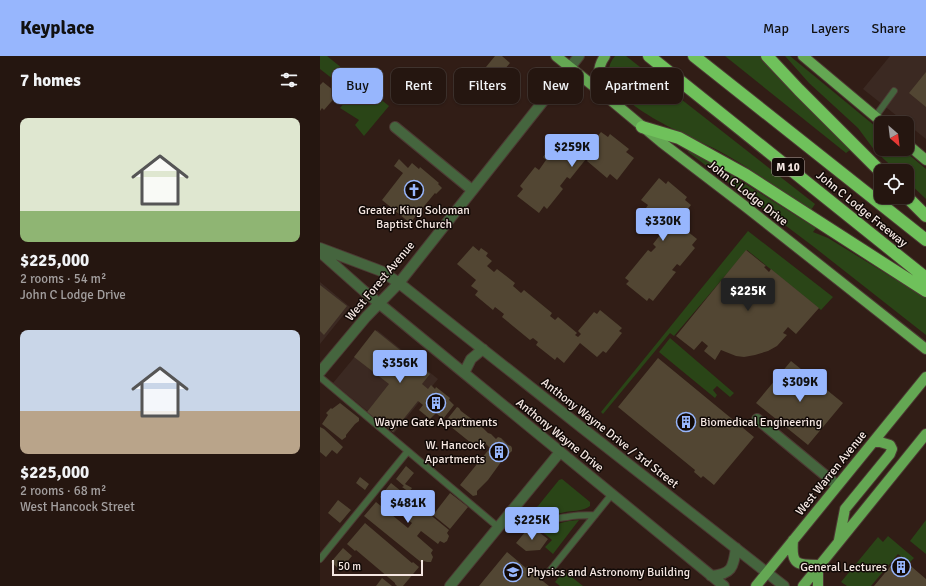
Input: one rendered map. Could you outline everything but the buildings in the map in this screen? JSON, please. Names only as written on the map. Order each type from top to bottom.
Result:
[{"type":"highway","name":"John C Lodge Freeway","points":[[649,56],[926,278]]},
{"type":"highway","name":"John C Lodge Freeway","points":[[694,56],[926,240]]},
{"type":"highway","points":[[768,56],[874,165]]},
{"type":"highway","points":[[642,127],[679,138],[746,175],[926,291]]},
{"type":"highway","points":[[914,204],[926,216]]},
{"type":"main road","name":"John C Lodge Drive","points":[[556,56],[570,68]]},
{"type":"main road","points":[[803,56],[874,116]]},
{"type":"main road","name":"John C Lodge Drive","points":[[583,78],[591,84]]},
{"type":"main road","name":"John C Lodge Drive","points":[[615,104],[642,127],[926,349]]},
{"type":"main road","points":[[914,150],[926,160]]},
{"type":"main road","name":"West Warren Avenue","points":[[756,586],[926,377]]},
{"type":"main road","points":[[915,391],[926,391]]},
{"type":"main road","points":[[803,586],[926,434]]},
{"type":"main road","points":[[839,542],[845,509],[890,454],[892,449],[890,445],[886,443],[873,442]]},
{"type":"main road","points":[[793,540],[793,557],[802,565],[819,567]]},
{"type":"main road","points":[[818,586],[819,567]]},
{"type":"street","name":"West Forest Avenue","points":[[570,68],[579,56]]},
{"type":"street","name":"West Forest Avenue","points":[[320,372],[398,282],[541,104]]},
{"type":"street","points":[[396,127],[472,190]]},
{"type":"street","name":"Anthony Wayne Drive / 3rd Street","points":[[320,248],[381,271],[398,282],[784,586]]},
{"type":"street","name":"Anthony Wayne Drive","points":[[320,252],[364,291],[724,586]]},
{"type":"street","points":[[464,373],[471,359],[483,349]]},
{"type":"street","points":[[757,419],[837,485]]},
{"type":"street","points":[[450,586],[560,452]]},
{"type":"street","points":[[711,576],[728,572],[734,563],[736,548]]},
{"type":"lane","points":[[881,116],[894,91]]},
{"type":"lane","points":[[320,377],[498,527]]},
{"type":"lane","points":[[320,559],[408,451]]},
{"type":"lane","points":[[549,572],[612,494]]},
{"type":"lane","points":[[507,516],[518,522],[540,524],[566,517],[595,515]]},
{"type":"shaded area","points":[[890,56],[926,56],[926,139],[914,129],[914,116],[897,116],[863,89]]},
{"type":"shaded area","points":[[320,282],[350,307],[320,344]]},
{"type":"shaded area","points":[[377,330],[438,379],[394,433],[333,383]]},
{"type":"green space","points":[[320,56],[327,56],[342,68],[332,68],[332,78],[320,69]]},
{"type":"green space","points":[[615,56],[626,56],[641,68],[610,68]]},
{"type":"green space","points":[[725,56],[761,56],[779,77],[850,150],[846,153]]},
{"type":"green space","points":[[785,56],[790,56],[874,125],[874,150],[858,128],[809,83]]},
{"type":"green space","points":[[383,101],[389,106],[364,136],[355,125],[359,120],[340,108],[343,104],[383,104]]},
{"type":"green space","points":[[683,101],[815,204],[811,210],[733,159],[647,114],[632,104],[683,104]]},
{"type":"green space","points":[[688,148],[816,228],[813,232],[828,238],[926,298],[926,335],[814,247],[688,152]]},
{"type":"green space","points":[[880,156],[910,156],[926,169],[926,199],[914,188],[914,164],[889,164]]},
{"type":"green space","points":[[748,231],[833,297],[821,310],[747,250],[674,336],[670,333],[603,414],[601,412]]},
{"type":"green space","points":[[670,338],[734,393],[730,397],[717,386],[713,390],[717,395],[715,398],[659,352]]},
{"type":"green space","points":[[562,479],[590,502],[590,506],[581,510],[545,517],[525,518],[538,506],[559,480]]},
{"type":"green space","points":[[579,520],[553,554],[545,547],[552,540],[539,529],[540,528]]},
{"type":"green space","points":[[926,520],[926,554],[910,541]]},
{"type":"green space","points":[[888,536],[914,558],[909,563],[898,554],[871,586],[847,586],[841,582],[878,537],[883,542]]},
{"type":"green space","points":[[564,571],[583,586],[560,586],[555,582]]},
{"type":"place","name":"Greater King Soloman Baptist Church","points":[[414,190]]},
{"type":"place","name":"Wayne Gate Apartments","points":[[436,403]]},
{"type":"place","name":"Biomedical Engineering","points":[[686,422]]},
{"type":"place","name":"W. Hancock Apartments","points":[[499,452]]},
{"type":"place","name":"General Lectures","points":[[901,567]]},
{"type":"place","name":"Physics and Astronomy Building","points":[[513,572]]}]
